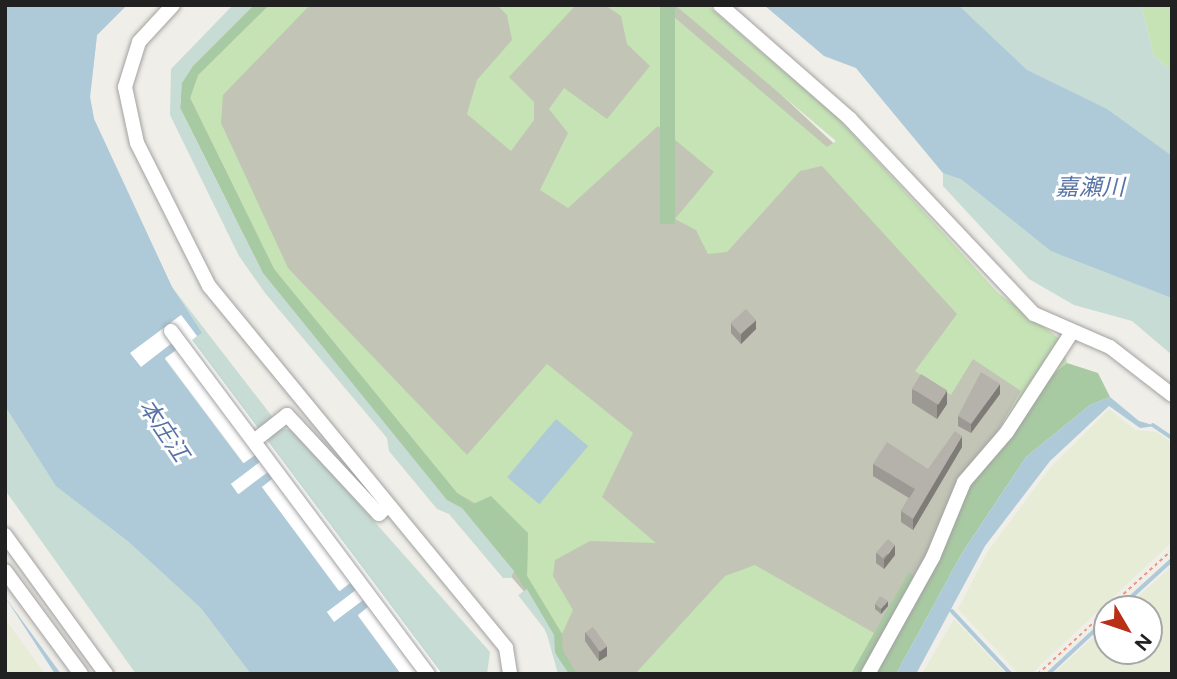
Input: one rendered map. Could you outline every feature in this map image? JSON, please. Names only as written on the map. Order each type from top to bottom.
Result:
[{"type":"street","points":[[173,5],[139,42],[125,87],[138,143],[209,286],[506,648],[510,674]]},
{"type":"street","points":[[720,5],[850,119],[999,281],[1070,335],[1110,347],[1172,395]]},
{"type":"street","points":[[171,331],[428,674]]},
{"type":"street","points":[[867,674],[933,557],[964,482],[1007,432],[1070,335]]},
{"type":"street","points":[[254,441],[286,415],[379,514],[384,509]]},
{"type":"street","points":[[5,535],[106,674]]},
{"type":"street","points":[[7,578],[81,674]]},
{"type":"path","points":[[1122,595],[1172,550]]},
{"type":"path","points":[[1038,674],[1093,622]]},
{"type":"shaded area","points":[[29,5],[127,5],[97,35],[90,97],[94,119],[172,287],[281,428],[294,431],[490,652],[487,674],[442,674],[191,340],[196,336]]},
{"type":"shaded area","points":[[233,5],[254,5],[193,66],[182,83],[180,108],[263,273],[447,500],[462,508],[514,571],[511,578],[503,578],[449,514],[437,509],[389,451],[387,438],[265,293],[239,256],[170,115],[171,69]]},
{"type":"shaded area","points":[[242,5],[685,5],[1048,343],[861,674],[565,674],[532,601],[268,292],[173,81]]},
{"type":"shaded area","points":[[908,5],[1141,5],[1154,56],[1172,71],[1172,188]]},
{"type":"shaded area","points":[[856,68],[1172,275],[1172,355],[1132,321],[1074,305],[1029,279],[943,186],[943,173]]},
{"type":"shaded area","points":[[5,339],[276,674],[136,674],[5,490]]},
{"type":"shaded area","points":[[1109,409],[1135,430],[1157,432],[1172,443],[1172,542],[1115,595],[1093,595],[1093,616],[1031,674],[1019,674],[958,609],[988,551],[1050,468]]},
{"type":"shaded area","points":[[1172,566],[1172,674],[1053,674],[1093,638],[1093,665],[1163,665],[1163,595],[1140,595]]},
{"type":"shaded area","points":[[527,589],[554,635],[555,653],[569,674],[558,674],[546,631],[518,595]]},
{"type":"shaded area","points":[[5,619],[45,674],[5,674]]},
{"type":"shaded area","points":[[954,619],[1006,674],[922,674]]},
{"type":"green space","points":[[254,5],[269,5],[198,75],[190,98],[274,269],[457,493],[473,504],[491,496],[528,533],[527,576],[562,634],[563,651],[577,674],[569,674],[555,653],[554,635],[514,571],[462,508],[447,500],[263,273],[180,108],[182,83],[193,66]]},
{"type":"green space","points":[[269,5],[310,5],[223,95],[221,123],[288,268],[467,455],[547,364],[633,433],[602,497],[656,543],[590,541],[555,560],[553,576],[573,610],[562,634],[527,576],[528,533],[457,493],[274,269],[190,98],[198,75]]},
{"type":"green space","points":[[497,5],[576,5],[509,77],[534,102],[534,120],[511,151],[467,114],[477,80],[512,40],[507,15]]},
{"type":"green space","points":[[605,5],[660,5],[827,147],[836,141],[675,5],[707,5],[838,118],[998,293],[1060,339],[1067,363],[999,432],[1021,391],[973,359],[951,395],[915,371],[957,314],[822,166],[800,171],[727,252],[708,254],[696,230],[675,219],[714,172],[658,126],[568,208],[540,190],[568,133],[549,109],[564,88],[607,119],[650,66],[627,44],[621,16]]},
{"type":"green space","points":[[660,5],[675,5],[675,224],[660,224]]},
{"type":"green space","points":[[1141,5],[1172,5],[1172,71],[1154,56]]},
{"type":"green space","points":[[1067,363],[1098,373],[1110,397],[1090,405],[1026,457],[962,553],[896,674],[874,674],[941,556],[969,485],[1042,384]]},
{"type":"green space","points":[[755,565],[874,633],[851,674],[635,674],[725,576]]},
{"type":"green space","points":[[909,572],[915,577],[861,674],[851,674]]},
{"type":"water","name":"本庄江","points":[[5,5],[127,5],[97,35],[90,97],[94,119],[172,287],[202,333],[197,336],[181,315],[172,343],[177,349],[165,359],[243,463],[255,455],[260,462],[231,484],[239,494],[267,472],[273,479],[262,487],[340,591],[350,583],[356,590],[327,612],[334,621],[363,600],[368,607],[358,616],[401,674],[251,674],[201,608],[129,542],[56,486],[5,406]]},
{"type":"water","name":"嘉瀬川","points":[[764,5],[958,5],[1027,70],[1107,109],[1172,156],[1172,298],[1051,251],[961,179],[943,173],[856,68],[824,56]]},
{"type":"water","points":[[1110,397],[1139,421],[1156,426],[1140,428],[1109,406],[1050,461],[985,546],[916,674],[896,674],[962,553],[1026,457],[1090,405]]},
{"type":"water","points":[[556,419],[588,446],[539,504],[507,477]]},
{"type":"water","points":[[5,597],[61,674],[55,674]]},
{"type":"pier","points":[[181,315],[197,336],[192,340],[442,674],[401,674],[358,615],[368,607],[363,600],[334,622],[327,612],[356,590],[350,583],[339,591],[262,487],[272,479],[268,472],[238,494],[231,484],[260,462],[255,455],[244,463],[165,358],[177,350],[172,343],[141,367],[130,353]]},
{"type":"building","points":[[746,309],[756,320],[740,334],[730,323]]},
{"type":"building","points":[[981,372],[1000,384],[971,424],[958,416]]},
{"type":"building","points":[[921,374],[947,390],[938,405],[912,388]]},
{"type":"building","points":[[955,431],[962,436],[913,519],[901,511],[915,489],[873,464],[887,442],[928,469]]},
{"type":"building","points":[[888,539],[895,545],[883,558],[876,553]]},
{"type":"building","points":[[880,596],[888,601],[881,609],[875,604]]},
{"type":"building","points":[[593,627],[607,646],[600,652],[586,632]]},
{"type":"waterway","points":[[1153,425],[1172,438]]},
{"type":"waterway","points":[[1133,595],[1172,560]]},
{"type":"waterway","points":[[952,611],[1011,674]]},
{"type":"waterway","points":[[1048,674],[1093,632]]}]
